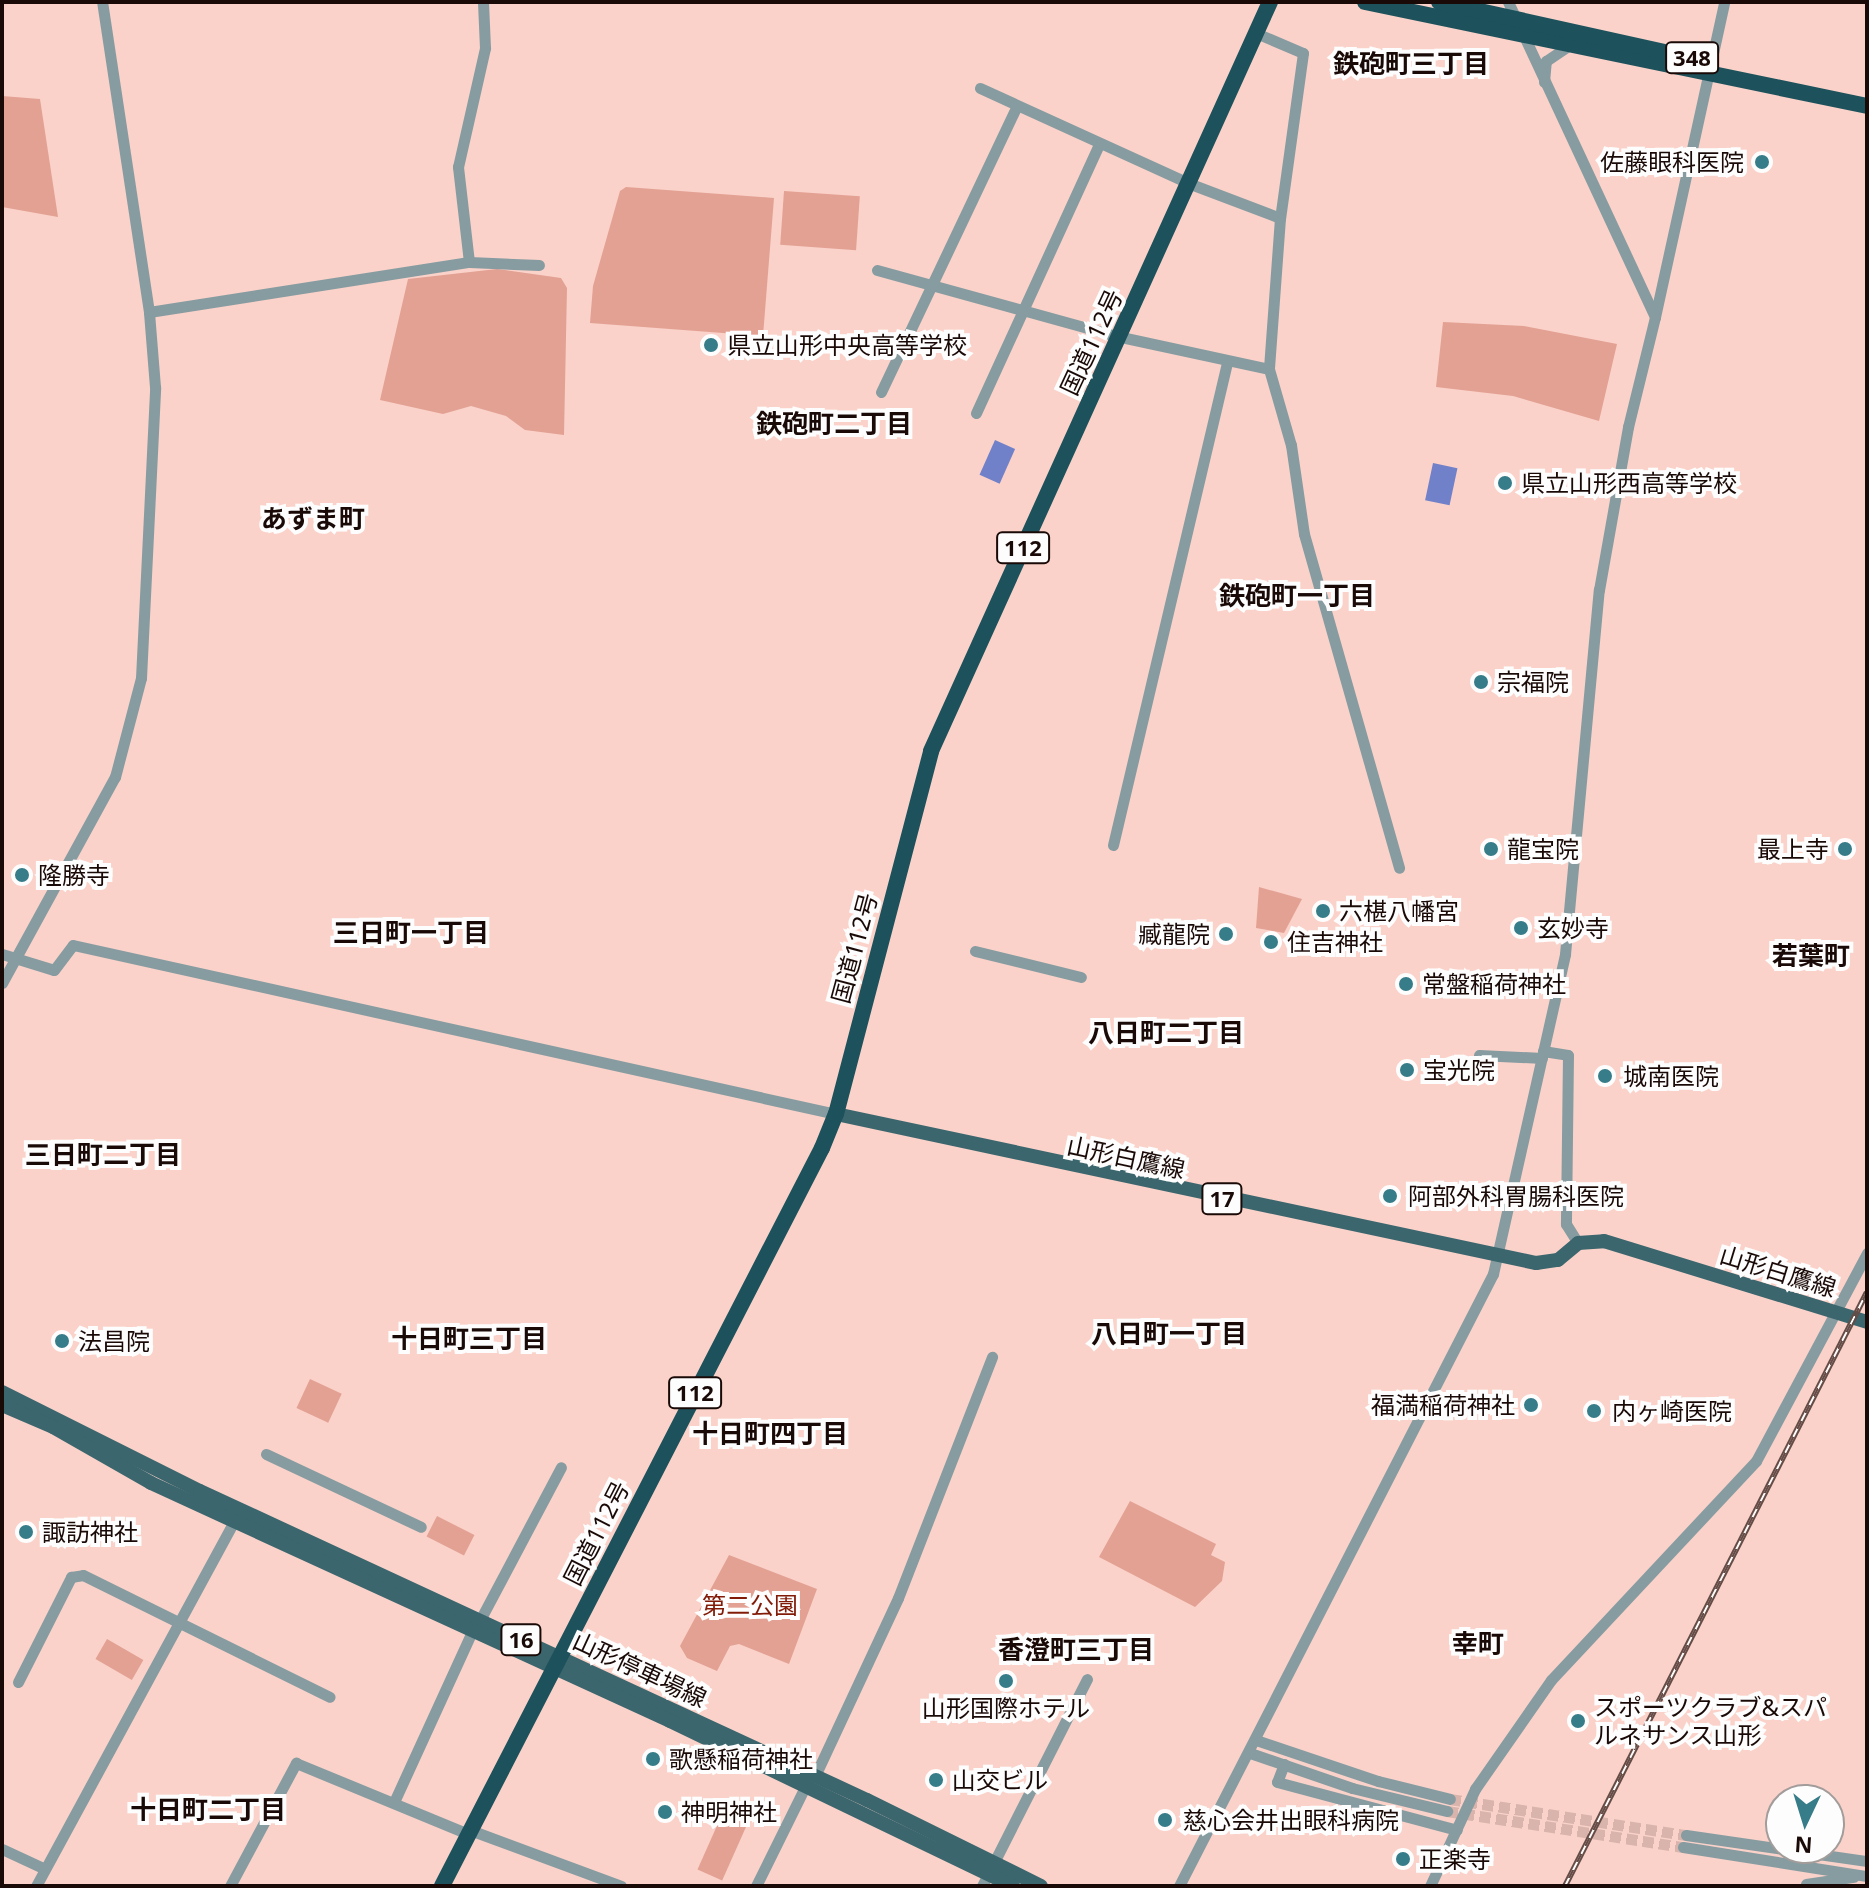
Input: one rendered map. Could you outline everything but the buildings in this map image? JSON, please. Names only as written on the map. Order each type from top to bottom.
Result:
[{"type":"highway","name":"国道112号","points":[[442,1886],[836,1114],[931,751],[1270,2]]},
{"type":"highway","name":"348","points":[[1365,2],[1519,28],[1867,97]]},
{"type":"highway","name":"348","points":[[1439,2],[1475,6],[1519,28],[1570,45],[1711,67],[1867,106]]},
{"type":"main road","name":"山形白鷹線","points":[[836,1114],[1501,1256],[1551,1262],[1578,1243],[1604,1241],[1867,1322]]},
{"type":"main road","name":"山形停車場線","points":[[2,1392],[475,1628]]},
{"type":"main road","name":"山形停車場線","points":[[2,1405],[234,1522],[556,1664],[810,1781],[1013,1886]]},
{"type":"main road","name":"山形停車場線","points":[[988,1874],[1041,1886]]},
{"type":"street","points":[[2,983],[115,777],[138,697],[156,429],[149,312],[102,2]]},
{"type":"street","points":[[469,262],[458,167],[485,48],[483,2]]},
{"type":"street","points":[[1508,2],[1544,87],[1655,317]]},
{"type":"street","points":[[1179,1886],[1250,1753],[1501,1256],[1565,954],[1599,590],[1628,427],[1724,2]]},
{"type":"street","points":[[1256,33],[1303,53],[1280,218],[1269,369],[1298,482],[1304,534],[1399,868]]},
{"type":"street","points":[[1544,87],[1546,61],[1570,45]]},
{"type":"street","points":[[980,88],[1188,183],[1280,218]]},
{"type":"street","points":[[881,392],[1017,106]]},
{"type":"street","points":[[976,413],[1099,144]]},
{"type":"street","points":[[149,312],[469,262],[539,265]]},
{"type":"street","points":[[877,270],[1121,337],[1269,369]]},
{"type":"street","points":[[1113,845],[1227,361]]},
{"type":"street","points":[[2,954],[54,970],[73,945],[836,1114]]},
{"type":"street","points":[[975,951],[1081,977]]},
{"type":"street","points":[[1479,1055],[1568,1055],[1566,1224],[1578,1243]]},
{"type":"street","points":[[1430,1886],[1499,1750],[1551,1680],[1756,1461],[1867,1253]]},
{"type":"street","points":[[756,1886],[898,1598],[992,1357]]},
{"type":"street","points":[[266,1454],[421,1527]]},
{"type":"street","points":[[394,1802],[475,1628],[561,1467]]},
{"type":"street","points":[[36,1886],[234,1522]]},
{"type":"street","points":[[18,1682],[71,1577],[83,1575],[330,1697]]},
{"type":"street","points":[[988,1874],[1087,1679]]},
{"type":"street","points":[[1250,1753],[1352,1788],[1449,1805],[1256,1740]]},
{"type":"street","points":[[230,1886],[296,1763],[469,1832],[621,1886]]},
{"type":"street","points":[[1284,1764],[1277,1782],[1457,1830]]},
{"type":"street","points":[[1865,1876],[1810,1868],[1684,1841],[1867,1861]]},
{"type":"street","points":[[2,1849],[45,1869]]},
{"type":"green space","points":[[2,96],[40,99],[58,217],[2,207]]},
{"type":"green space","points":[[626,187],[774,198],[763,336],[590,323],[593,286],[620,191]]},
{"type":"green space","points":[[784,191],[860,196],[856,250],[780,245]]},
{"type":"green space","points":[[497,269],[561,278],[567,288],[564,435],[525,430],[506,416],[471,406],[443,414],[380,400],[408,279]]},
{"type":"green space","points":[[1443,322],[1524,326],[1617,344],[1599,421],[1513,396],[1436,387]]},
{"type":"green space","points":[[1259,887],[1302,899],[1284,933],[1256,928]]},
{"type":"green space","points":[[310,1379],[342,1394],[328,1423],[296,1408]]},
{"type":"green space","points":[[1130,1501],[1216,1544],[1211,1555],[1225,1562],[1222,1581],[1195,1607],[1099,1557]]},
{"type":"green space","points":[[437,1516],[474,1535],[464,1556],[427,1536]]},
{"type":"green space","name":"第二公園","points":[[729,1555],[817,1589],[789,1664],[739,1644],[730,1646],[717,1671],[687,1658],[680,1646]]},
{"type":"green space","points":[[107,1639],[143,1660],[132,1680],[96,1659]]},
{"type":"green space","points":[[728,1801],[753,1812],[722,1880],[697,1870]]},
{"type":"water","points":[[995,440],[1015,449],[1000,484],[980,475]]},
{"type":"water","points":[[1433,463],[1457,468],[1450,505],[1425,500]]},
{"type":"tunnel","points":[[1450,1799],[1686,1835]]},
{"type":"tunnel","points":[[1447,1811],[1683,1847]]},
{"type":"railway","points":[[1565,1886],[1867,1292]]},
{"type":"place","name":"佐藤眼科医院","points":[[1762,162]]},
{"type":"place","name":"県立山形中央高等学校","points":[[711,345]]},
{"type":"place","name":"県立山形西高等学校","points":[[1505,483]]},
{"type":"place","name":"宗福院","points":[[1481,682]]},
{"type":"place","name":"龍宝院","points":[[1491,849]]},
{"type":"place","name":"最上寺","points":[[1845,849]]},
{"type":"place","name":"隆勝寺","points":[[22,875]]},
{"type":"place","name":"六椹八幡宮","points":[[1323,911]]},
{"type":"place","name":"玄妙寺","points":[[1521,928]]},
{"type":"place","name":"臧龍院","points":[[1226,934]]},
{"type":"place","name":"住吉神社","points":[[1271,942]]},
{"type":"place","name":"常盤稲荷神社","points":[[1406,984]]},
{"type":"place","name":"宝光院","points":[[1407,1070]]},
{"type":"place","name":"城南医院","points":[[1605,1076]]},
{"type":"place","name":"阿部外科胃腸科医院","points":[[1390,1196]]},
{"type":"place","name":"法昌院","points":[[62,1341]]},
{"type":"place","name":"福満稲荷神社","points":[[1531,1405]]},
{"type":"place","name":"内ヶ崎医院","points":[[1594,1411]]},
{"type":"place","name":"諏訪神社","points":[[26,1532]]},
{"type":"place","name":"山形国際ホテル","points":[[1006,1681]]},
{"type":"place","name":"スポーツクラブ&スパ ルネサンス山形","points":[[1578,1721]]},
{"type":"place","name":"歌懸稲荷神社","points":[[653,1759]]},
{"type":"place","name":"山交ビル","points":[[936,1780]]},
{"type":"place","name":"神明神社","points":[[665,1812]]},
{"type":"place","name":"慈心会井出眼科病院","points":[[1165,1820]]},
{"type":"place","name":"正楽寺","points":[[1403,1859]]},
{"type":"district","name":"鉄砲町三丁目","points":[[1411,64]]},
{"type":"district","name":"鉄砲町二丁目","points":[[834,424]]},
{"type":"district","name":"あずま町","points":[[313,519]]},
{"type":"district","name":"鉄砲町一丁目","points":[[1297,596]]},
{"type":"district","name":"三日町一丁目","points":[[411,933]]},
{"type":"district","name":"若葉町","points":[[1811,956]]},
{"type":"district","name":"八日町二丁目","points":[[1166,1033]]},
{"type":"district","name":"三日町二丁目","points":[[103,1155]]},
{"type":"district","name":"八日町一丁目","points":[[1169,1334]]},
{"type":"district","name":"十日町三丁目","points":[[469,1339]]},
{"type":"district","name":"十日町四丁目","points":[[770,1434]]},
{"type":"district","name":"幸町","points":[[1478,1644]]},
{"type":"district","name":"香澄町三丁目","points":[[1076,1650]]},
{"type":"district","name":"十日町二丁目","points":[[208,1810]]}]
